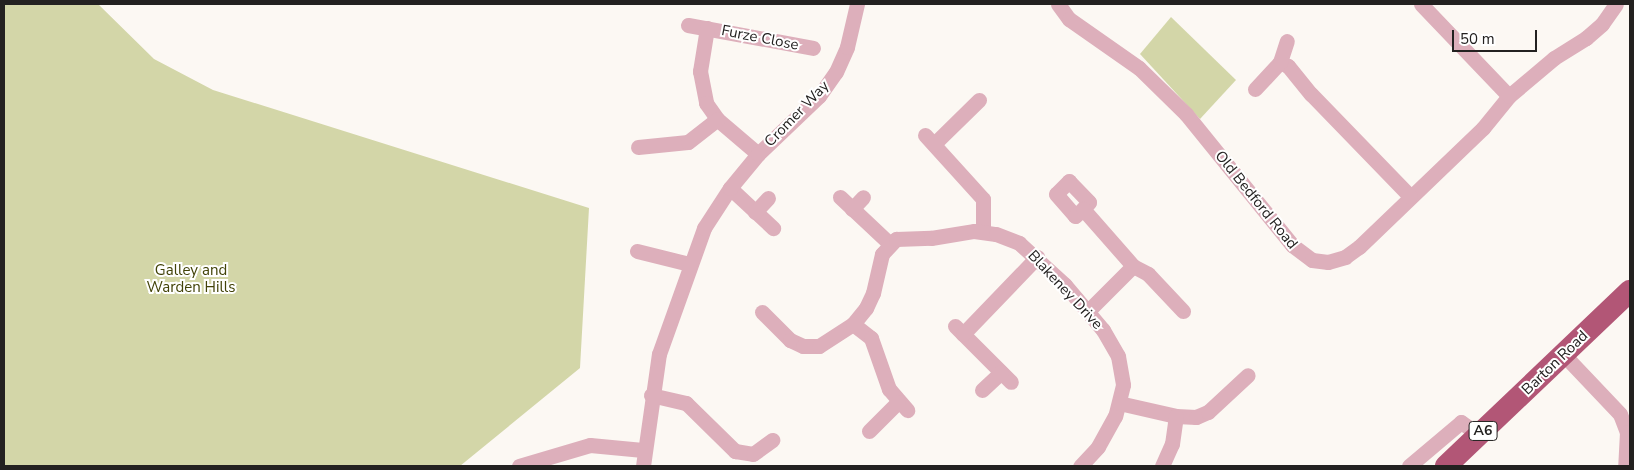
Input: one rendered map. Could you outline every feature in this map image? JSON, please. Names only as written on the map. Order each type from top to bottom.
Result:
[{"type":"highway","name":"Barton Road","points":[[1446,466],[1630,290]]},
{"type":"street","name":"Cromer Way","points":[[643,466],[643,450],[658,354],[689,264],[704,228],[730,188],[758,154],[819,96],[836,72],[847,47],[857,4]]},
{"type":"street","name":"Old Bedford Road","points":[[1058,4],[1069,19],[1139,68],[1186,114],[1292,245],[1312,260],[1328,262],[1345,257],[1483,128],[1509,96],[1554,58],[1586,38],[1602,24],[1616,4]]},
{"type":"street","points":[[1421,4],[1509,96]]},
{"type":"street","name":"Furze Close","points":[[688,25],[813,48]]},
{"type":"street","name":"Furze Close","points":[[708,28],[701,88],[706,103],[718,119],[758,154]]},
{"type":"street","points":[[1255,89],[1280,62],[1287,41]]},
{"type":"street","points":[[1280,62],[1288,66],[1311,94],[1410,196]]},
{"type":"street","points":[[979,100],[929,140],[983,199],[983,232]]},
{"type":"street","points":[[638,147],[688,142],[718,119]]},
{"type":"street","points":[[730,188],[773,228]]},
{"type":"street","points":[[762,312],[781,322],[790,340],[803,346],[818,346],[853,324],[873,293],[882,254],[888,243],[840,196]]},
{"type":"street","points":[[852,209],[863,197]]},
{"type":"street","points":[[756,212],[768,198]]},
{"type":"street","points":[[1082,209],[1133,266],[1148,274],[1183,311]]},
{"type":"street","name":"Blakeney Drive","points":[[888,243],[905,238],[983,232],[1019,243],[1037,257],[1087,312],[1113,344],[1118,356],[1123,385],[1119,404],[1102,440],[1080,466]]},
{"type":"street","points":[[637,251],[689,264]]},
{"type":"street","points":[[652,271],[654,255]]},
{"type":"street","points":[[982,390],[1006,377],[959,330],[1037,257]]},
{"type":"street","points":[[1087,312],[1133,266]]},
{"type":"street","points":[[853,324],[871,338],[884,376],[903,406],[869,431]]},
{"type":"street","points":[[1564,355],[1625,410],[1627,432],[1625,466]]},
{"type":"street","points":[[1119,404],[1176,416],[1196,417],[1208,412],[1248,375]]},
{"type":"street","points":[[651,395],[686,403],[735,451],[753,454],[772,440]]},
{"type":"street","points":[[1162,466],[1172,444],[1176,416]]},
{"type":"street","points":[[1409,466],[1461,422],[1479,435]]},
{"type":"street","points":[[519,466],[538,464],[572,448],[590,445],[643,450]]},
{"type":"green space","name":"Galley and Warden Hills","points":[[4,4],[98,4],[154,59],[213,90],[589,208],[580,368],[460,466],[4,466]]},
{"type":"green space","points":[[1171,17],[1236,80],[1200,119],[1140,54]]}]
